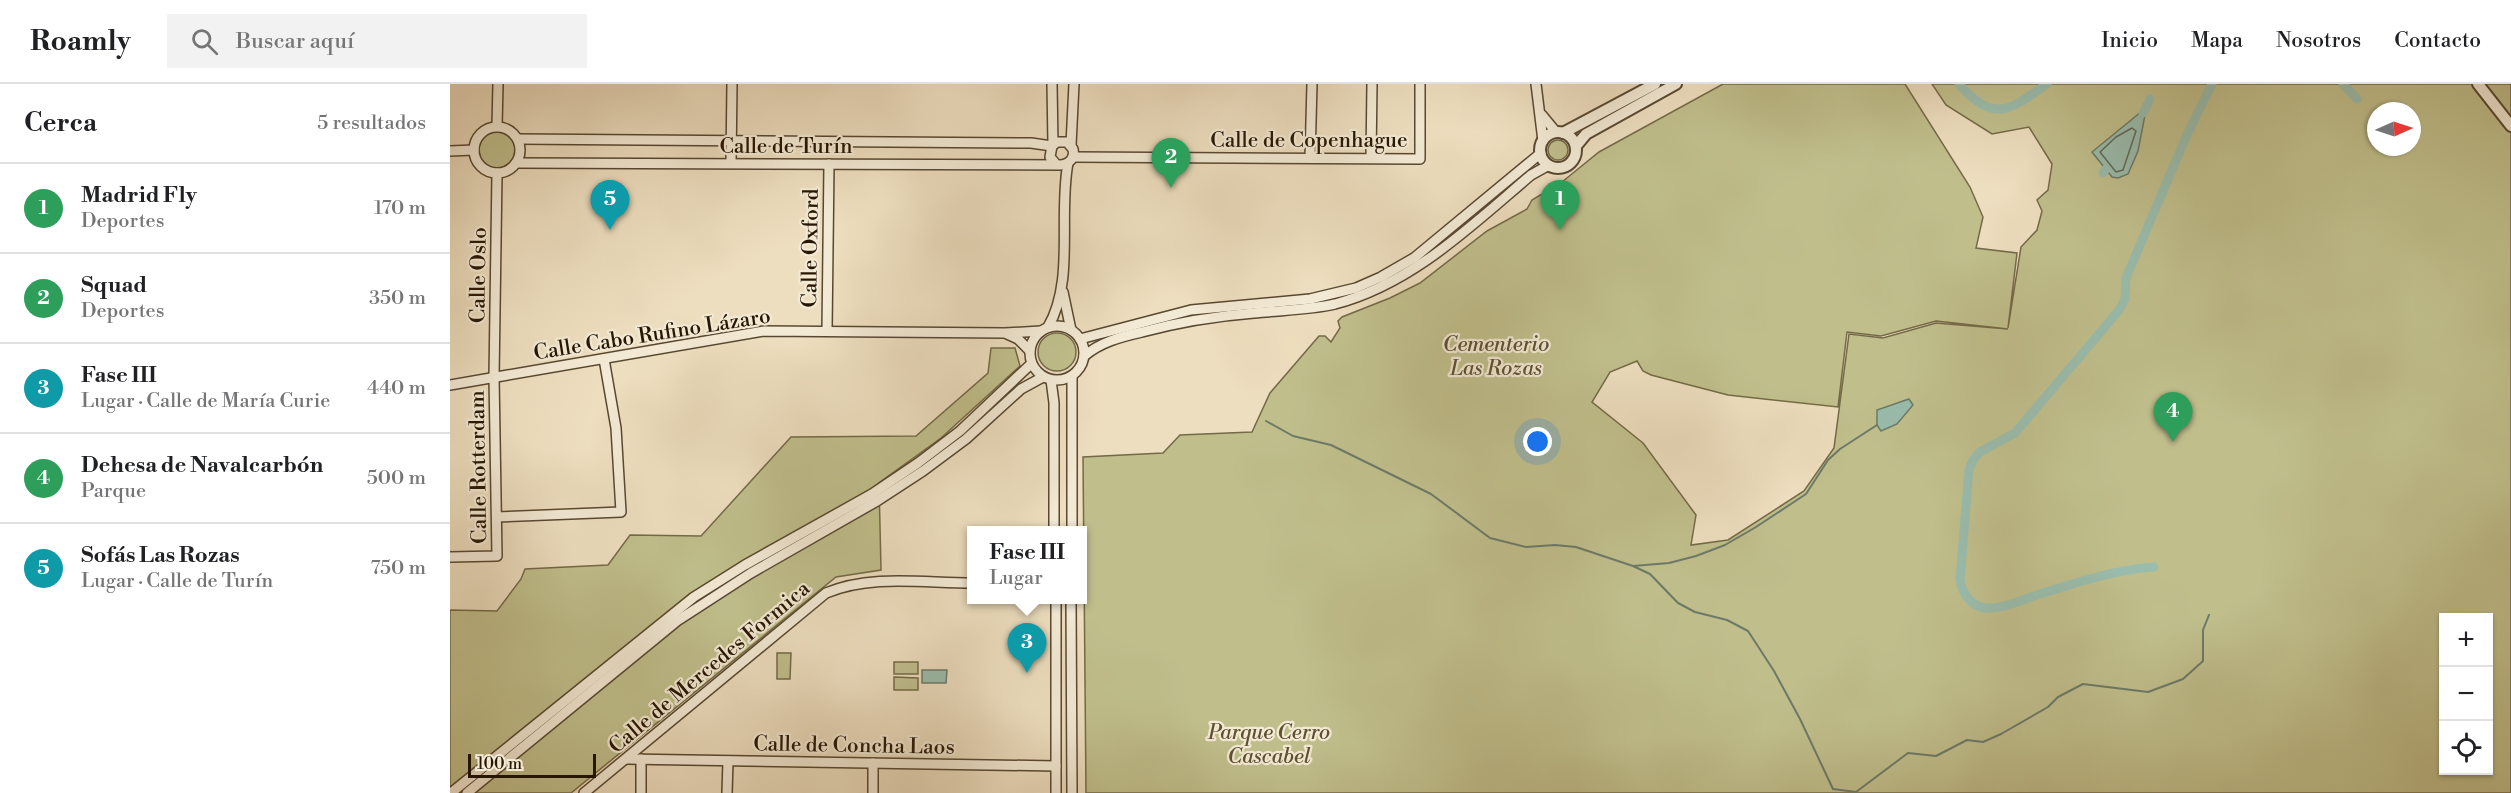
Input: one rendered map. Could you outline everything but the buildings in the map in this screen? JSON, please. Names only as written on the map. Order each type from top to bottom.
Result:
[{"type":"street","points":[[497,126],[498,84]]},
{"type":"street","points":[[731,164],[732,84]]},
{"type":"street","points":[[1052,84],[1053,145],[1050,157],[1056,164],[1064,188]]},
{"type":"street","points":[[1054,526],[1054,403],[1047,379],[1031,364],[1029,350],[1033,339],[1045,329],[1057,311],[1062,287],[1064,188],[1071,154],[1074,84]]},
{"type":"street","points":[[1311,158],[1312,84]]},
{"type":"street","points":[[1371,158],[1372,84]]},
{"type":"street","name":"Calle de Copenhague","points":[[1071,154],[1420,159],[1420,84]]},
{"type":"street","points":[[1080,339],[1191,310],[1310,298],[1356,288],[1381,277],[1414,258],[1541,153],[1543,141],[1536,84]]},
{"type":"street","points":[[1543,141],[1654,84]]},
{"type":"street","points":[[1541,153],[1549,165],[1558,168],[1567,165],[1574,157],[1576,146],[1586,134],[1676,84]]},
{"type":"street","points":[[2478,84],[2511,126]]},
{"type":"street","points":[[1540,113],[1559,133],[1573,140],[1576,146]]},
{"type":"street","points":[[497,126],[513,132],[518,139],[520,151],[516,163],[504,172],[497,173],[481,166],[474,150],[480,133],[497,126]]},
{"type":"street","name":"Calle de Turín","points":[[516,163],[1030,166],[1056,164],[1071,154],[1062,141],[1053,145],[518,139]]},
{"type":"street","points":[[450,151],[474,150]]},
{"type":"street","name":"Calle Oxford","points":[[827,331],[829,164]]},
{"type":"street","points":[[1084,357],[1104,343],[1162,326],[1227,315],[1312,308],[1368,293],[1419,267],[1531,175],[1549,165]]},
{"type":"street","name":"Calle Oslo","points":[[494,377],[497,173]]},
{"type":"street","points":[[1062,287],[1071,330]]},
{"type":"street","points":[[1045,329],[1056,326],[1071,330],[1080,339],[1084,357],[1082,364],[1072,376],[1072,526]]},
{"type":"street","name":"Calle Cabo Rufino Lázaro","points":[[450,385],[764,331],[1005,333],[1045,329]]},
{"type":"street","points":[[1005,333],[1018,339],[1029,350]]},
{"type":"street","points":[[497,517],[621,512],[616,428],[604,358]]},
{"type":"street","points":[[451,793],[694,597],[745,564],[872,494],[918,463],[960,431],[1031,364]]},
{"type":"street","points":[[467,793],[677,621],[751,573],[877,501],[923,471],[966,439],[1021,389],[1047,379],[1072,376]]},
{"type":"street","name":"Calle Rotterdam","points":[[450,557],[497,556],[494,377]]},
{"type":"street","name":"Calle de Mercedes Formica","points":[[584,793],[826,593],[847,584],[870,581],[967,584]]},
{"type":"street","points":[[1056,604],[1056,793]]},
{"type":"street","points":[[1071,604],[1072,793]]},
{"type":"street","points":[[641,793],[646,742]]},
{"type":"street","name":"Calle de Concha Laos","points":[[626,759],[1056,766]]},
{"type":"street","points":[[727,793],[728,761]]},
{"type":"street","points":[[873,763],[873,793]]},
{"type":"green space","points":[[1723,84],[1905,84],[1970,187],[1983,217],[1976,248],[2017,253],[2008,328],[2021,247],[2037,230],[2042,211],[2037,200],[2048,190],[2052,164],[2029,127],[1992,134],[1946,105],[1932,84],[2511,84],[2511,793],[1086,793],[1084,604],[1087,604],[1087,526],[1084,526],[1083,457],[1163,453],[1180,435],[1252,432],[1270,393],[1319,336],[1325,336],[1331,342],[1340,328],[1338,321],[1342,317],[1420,283],[1487,231],[1527,209],[1532,200],[1562,182],[1599,152]],"holes":[[[1936,321],[2008,329],[1936,323],[1883,338],[1849,334],[1834,448],[1804,491],[1728,540],[1691,545],[1696,515],[1643,443],[1592,402],[1610,372],[1637,361],[1643,371],[1651,375],[1728,395],[1838,407],[1847,332],[1881,336]]]},
{"type":"green space","points":[[497,132],[509,138],[515,150],[509,162],[497,168],[485,162],[479,150],[485,138]]},
{"type":"green space","points":[[1558,140],[1565,143],[1568,150],[1565,157],[1558,160],[1551,157],[1548,150],[1551,143]]},
{"type":"green space","points":[[1057,333],[1070,339],[1076,352],[1070,365],[1057,371],[1044,365],[1038,352],[1044,339]]},
{"type":"green space","points":[[991,348],[1015,348],[1020,366],[941,438],[879,483],[881,570],[836,577],[571,793],[450,793],[450,610],[497,611],[521,579],[525,569],[608,565],[630,535],[701,536],[791,437],[916,436],[988,373]]},
{"type":"green space","points":[[777,653],[791,653],[790,679],[777,679]]},
{"type":"green space","points":[[894,662],[918,662],[918,674],[894,674]]},
{"type":"green space","points":[[894,677],[918,678],[918,690],[894,690]]},
{"type":"water","points":[[2141,112],[2145,115],[2138,151],[2128,174],[2118,178],[2112,177],[2092,152]]},
{"type":"water","points":[[1909,399],[1913,405],[1897,424],[1881,431],[1877,425],[1877,410]]},
{"type":"water","points":[[922,670],[947,670],[946,683],[922,683]]},
{"type":"waterway","points":[[1959,84],[1982,105],[2002,109],[2023,101],[2047,84]]},
{"type":"waterway","points":[[2154,567],[2096,577],[1999,607],[1986,608],[1976,605],[1965,594],[1960,579],[1969,470],[1973,460],[1980,452],[2015,433],[2120,309],[2125,299],[2126,278],[2186,137],[2212,84]]},
{"type":"waterway","points":[[2343,84],[2357,99]]},
{"type":"waterway","points":[[2143,113],[2150,99]]},
{"type":"waterway","points":[[2103,173],[2106,169]]},
{"type":"waterway","points":[[1266,421],[1293,436],[1331,445],[1431,494],[1490,538],[1526,547],[1555,545],[1576,547],[1633,566],[1669,563],[1725,545],[1806,494],[1828,460],[1840,449],[1877,425]]},
{"type":"waterway","points":[[1633,566],[1650,574],[1678,603],[1695,612],[1727,620],[1748,631],[1774,671],[1800,719],[1833,789],[1856,792],[1908,753],[1936,756],[1967,740],[1983,742],[2048,707],[2058,697],[2083,684],[2148,692],[2183,679],[2203,661],[2203,630],[2209,615]]},
{"type":"place","name":"Squad","points":[[1171,188]]},
{"type":"place","name":"Sofás Las Rozas","points":[[610,230]]},
{"type":"place","name":"Madrid Fly","points":[[1560,230]]},
{"type":"place","name":"Dehesa de Navalcarbón","points":[[2173,442]]},
{"type":"place","name":"Fase III","points":[[1027,673]]},
{"type":"park label","name":"Cementerio Las Rozas","points":[[1496,356]]},
{"type":"park label","name":"Parque Cerro Cascabel","points":[[1269,744]]}]
